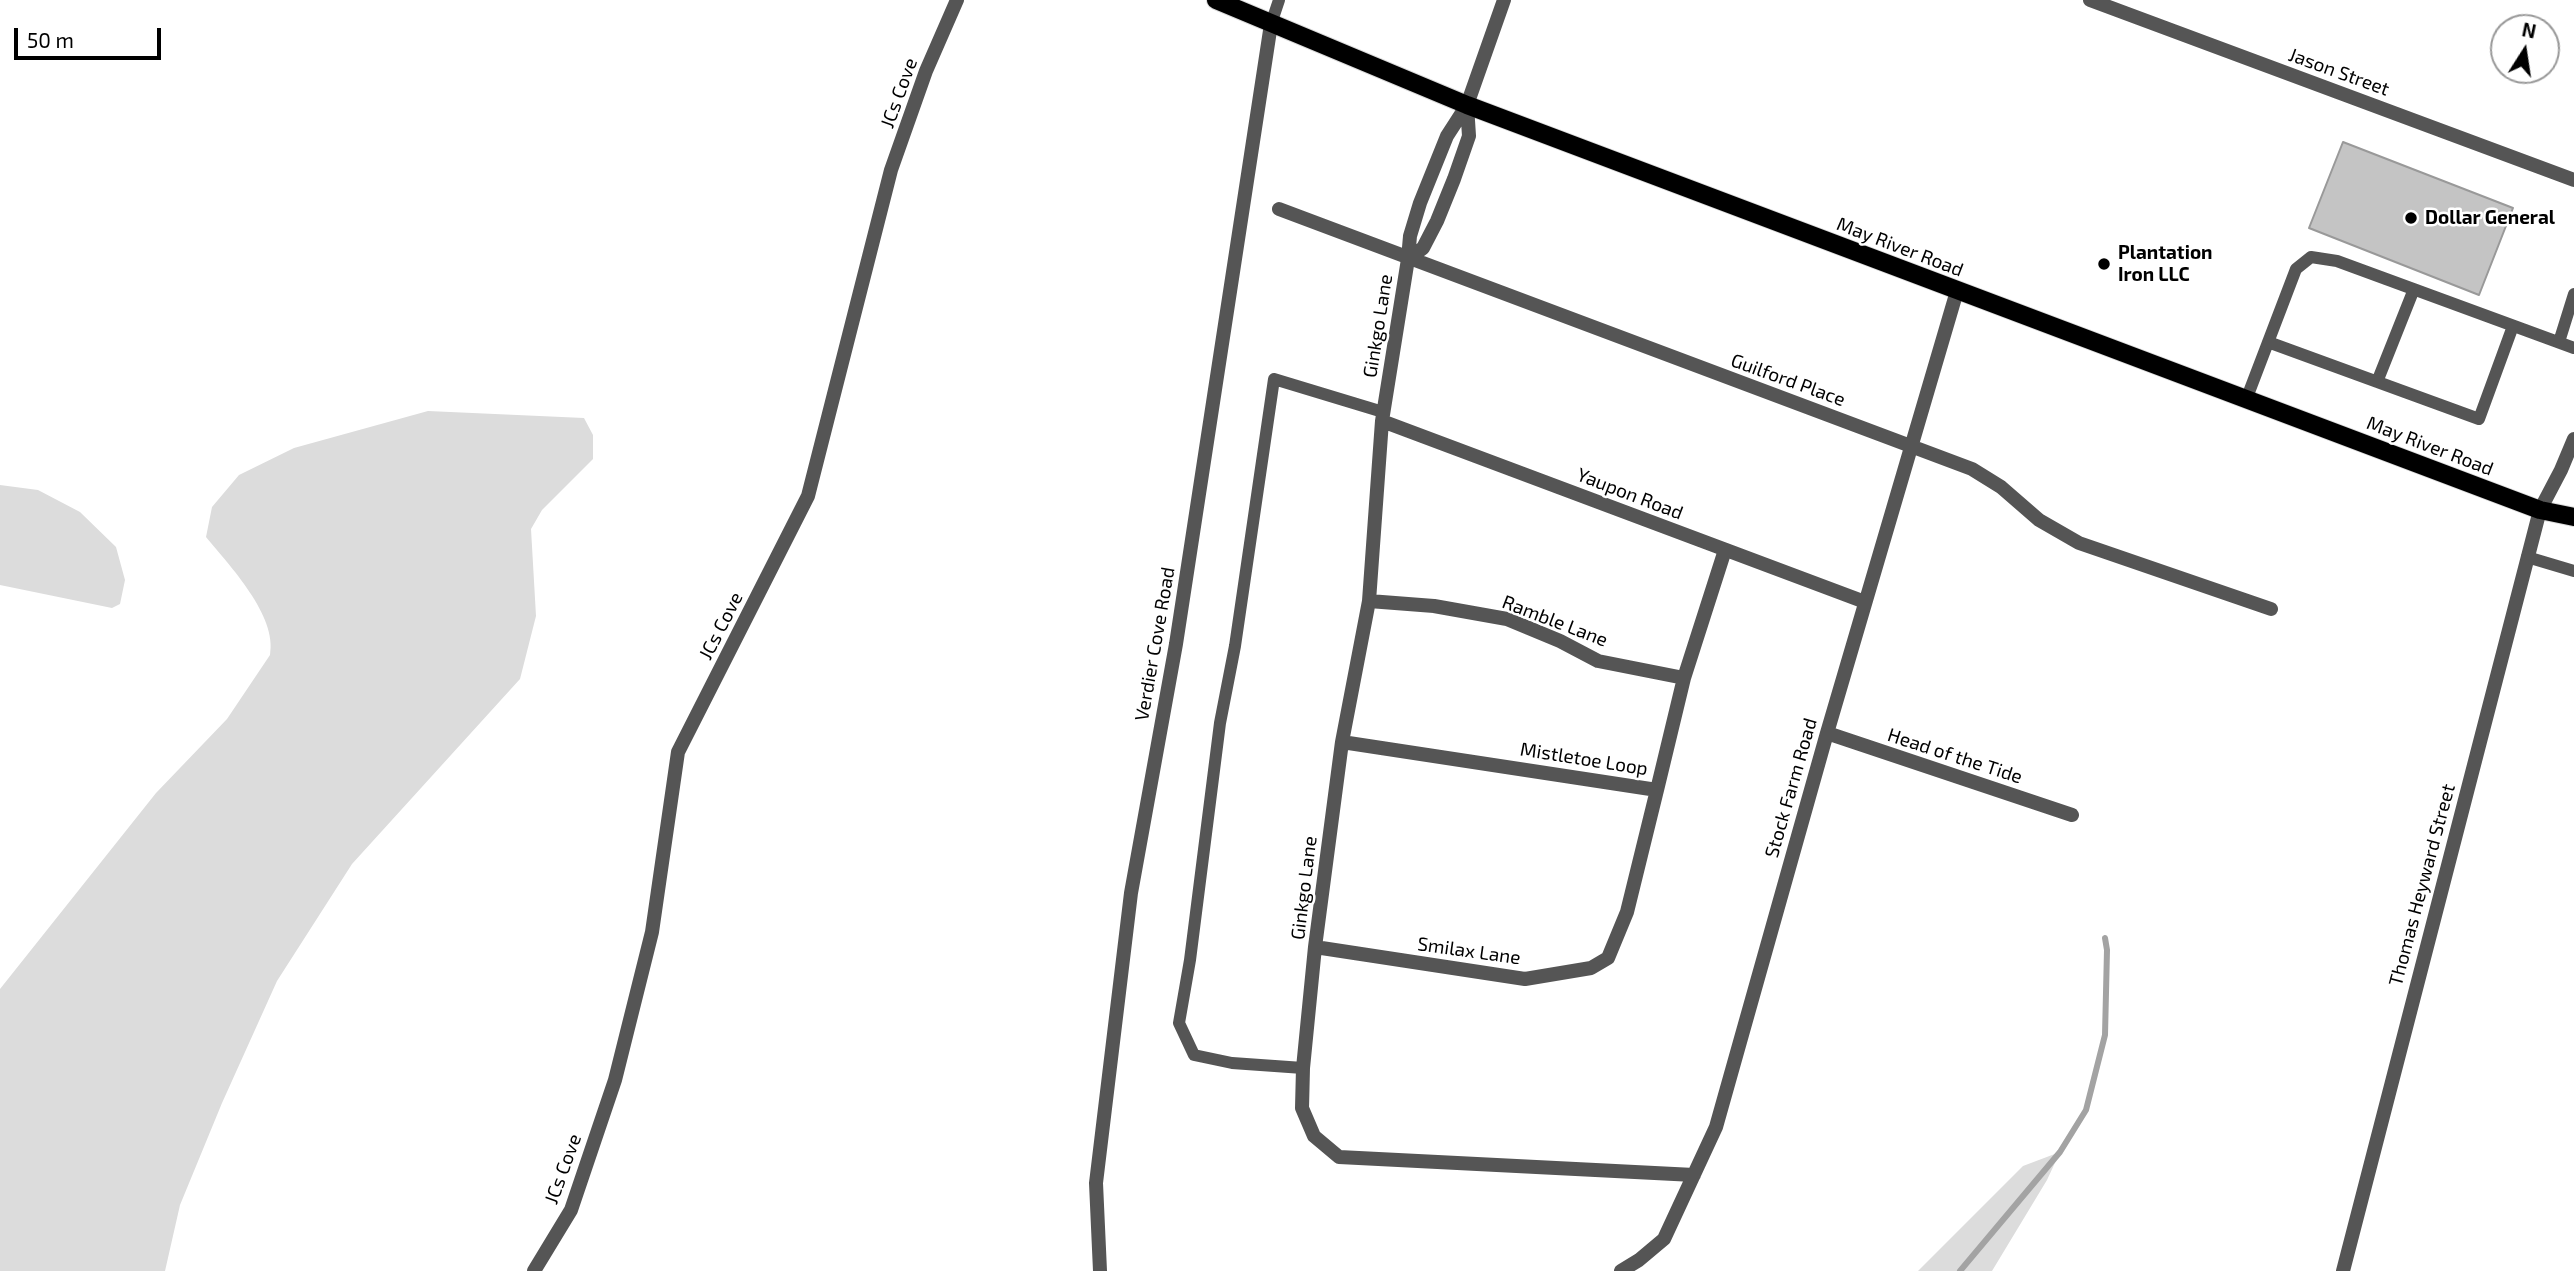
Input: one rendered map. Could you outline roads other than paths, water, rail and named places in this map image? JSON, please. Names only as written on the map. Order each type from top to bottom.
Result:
[{"type":"main road","name":"May River Road","points":[[1216,0],[1467,105],[2540,510],[2574,517]]},
{"type":"street","name":"JCs Cove","points":[[534,1271],[571,1210],[615,1080],[652,932],[678,752],[808,496],[891,170],[926,71],[957,0]]},
{"type":"street","points":[[1467,105],[1504,0]]},
{"type":"street","name":"Jason Street","points":[[2090,0],[2574,180]]},
{"type":"street","name":"Verdier Cove Road","points":[[1100,1271],[1096,1184],[1131,893],[1178,630],[1271,24]]},
{"type":"street","name":"Ginkgo Lane","points":[[1467,105],[1447,136],[1410,236],[1382,417],[1369,601],[1342,742],[1315,947],[1303,1068],[1302,1108],[1314,1136],[1339,1157],[1694,1175]]},
{"type":"street","name":"Ginkgo Lane","points":[[1408,259],[1423,248],[1454,179],[1469,136],[1467,105]]},
{"type":"street","name":"Guilford Place","points":[[1279,209],[1972,469],[2001,487],[2039,520],[2079,543],[2271,609]]},
{"type":"street","name":"Stock Farm Road","points":[[1621,1271],[1664,1239],[1716,1127],[1826,733],[1957,291]]},
{"type":"street","name":"Yaupon Road","points":[[1382,417],[1865,602]]},
{"type":"street","name":"Thomas Heyward Street","points":[[2343,1271],[2540,510],[2574,439]]},
{"type":"street","name":"Mistletoe Loop","points":[[1342,742],[1657,790],[1684,678],[1725,550]]},
{"type":"street","name":"Ramble Lane","points":[[1369,601],[1434,607],[1507,619],[1560,640],[1598,661],[1684,678]]},
{"type":"street","name":"Head of the Tide","points":[[1826,733],[2072,815]]},
{"type":"street","name":"Smilax Lane","points":[[1315,947],[1525,979],[1591,968],[1608,958],[1627,912],[1657,790]]},
{"type":"lane","points":[[1271,24],[1279,0]]},
{"type":"lane","points":[[2246,400],[2296,269],[2311,257],[2337,261],[2574,348]]},
{"type":"lane","points":[[2377,382],[2414,289]]},
{"type":"lane","points":[[2559,342],[2574,294]]},
{"type":"lane","points":[[2268,342],[2479,419],[2513,326]]},
{"type":"lane","points":[[1303,1068],[1232,1063],[1194,1055],[1179,1023],[1190,960],[1220,723],[1237,633],[1274,379],[1382,417]]},
{"type":"lane","points":[[2527,557],[2574,571]]},
{"type":"waterway","points":[[1960,1271],[2060,1152],[2086,1110],[2105,1035],[2105,938]]},
{"type":"place","name":"Dollar General","points":[[2411,218]]},
{"type":"place","name":"Plantation Iron LLC","points":[[2104,264]]}]
